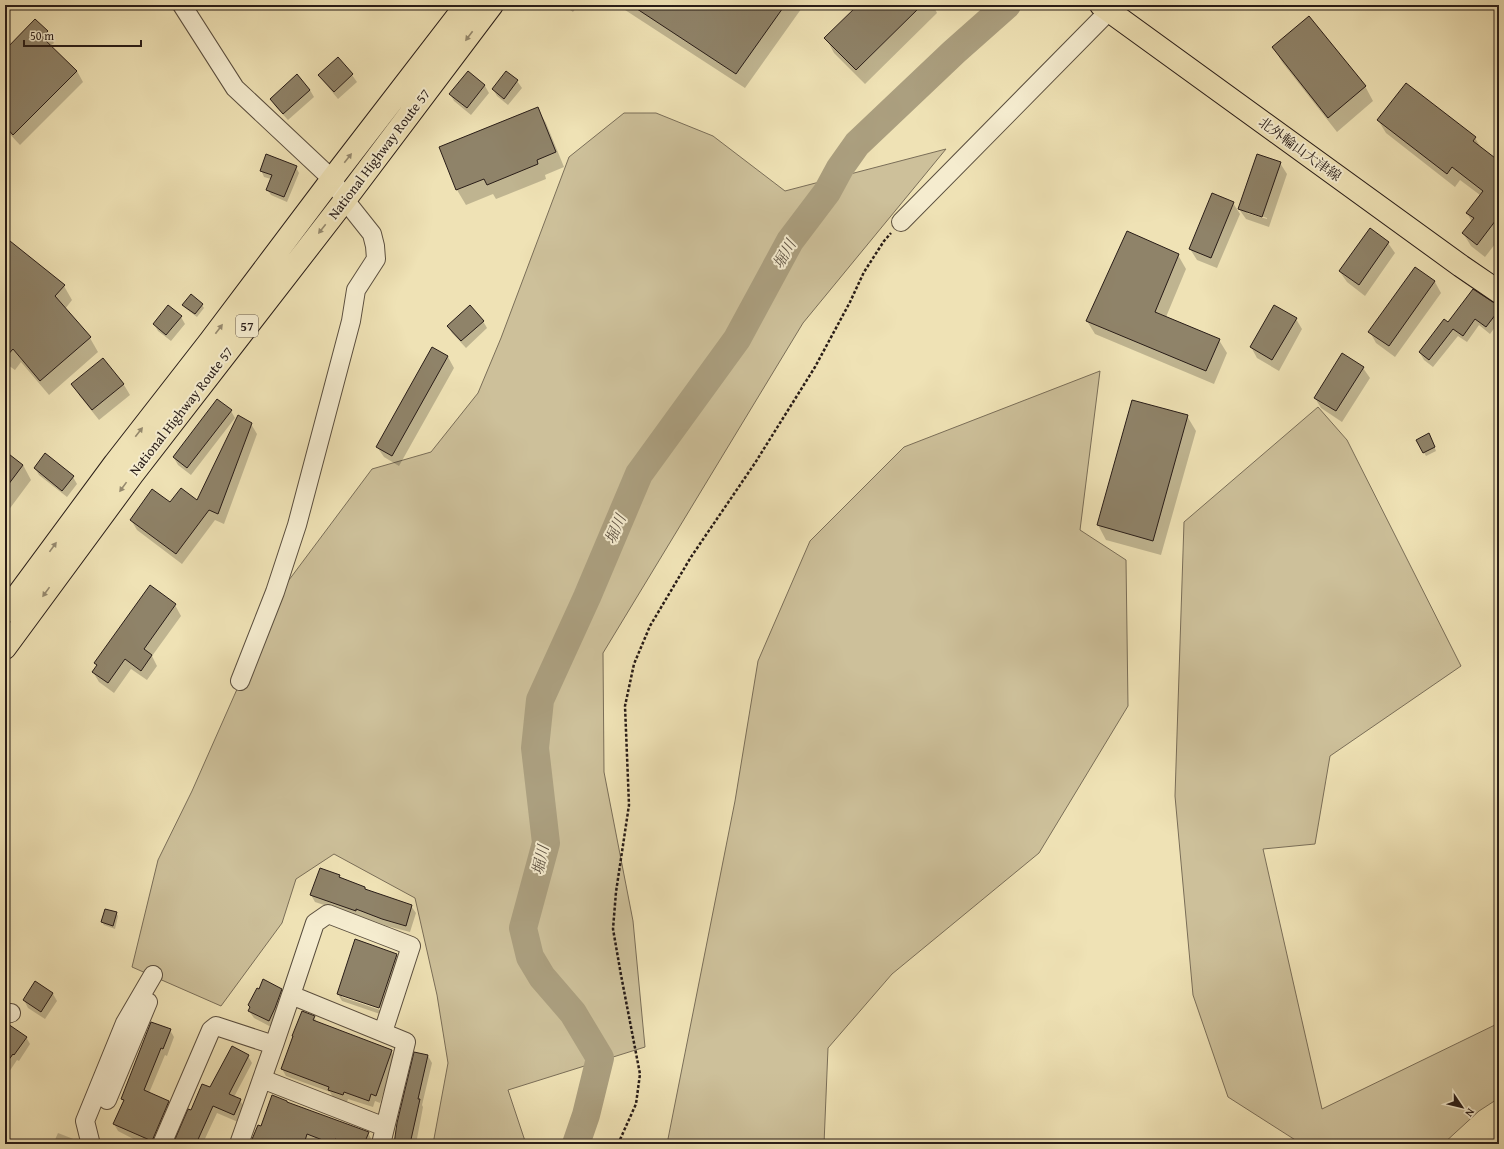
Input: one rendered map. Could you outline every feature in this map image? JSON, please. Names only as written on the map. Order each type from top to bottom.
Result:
[{"type":"main road","name":"National Highway Route 57","points":[[5,612],[115,463],[466,5]]},
{"type":"main road","name":"National Highway Route 57","points":[[5,648],[133,474],[345,200],[492,5]]},
{"type":"main road","name":"北外輪山大津線","points":[[1105,8],[1499,292]]},
{"type":"street","points":[[182,5],[235,88],[332,179],[345,200],[372,234],[375,246],[376,259],[356,290],[349,328],[297,525],[275,592],[240,681]]},
{"type":"street","points":[[900,222],[1105,8]]},
{"type":"street","points":[[239,1144],[315,923],[328,914],[411,946],[383,1032]]},
{"type":"street","points":[[89,1142],[85,1121],[125,1023],[153,975]]},
{"type":"street","points":[[291,995],[406,1042],[381,1144]]},
{"type":"street","points":[[89,1142],[151,996]]},
{"type":"street","points":[[162,1144],[211,1030],[216,1026],[274,1045]]},
{"type":"street","points":[[262,1079],[385,1127]]},
{"type":"path","points":[[618,1144],[636,1104],[640,1074],[620,975],[614,928],[616,892],[629,805],[625,706],[634,664],[650,626],[691,557],[756,462],[815,367],[850,302],[864,272],[884,241],[900,222]]},
{"type":"shaded area","points":[[1496,5],[1499,5],[1499,32],[1497,29]]},
{"type":"shaded area","points":[[624,113],[656,113],[713,136],[785,191],[946,149],[803,323],[603,653],[604,772],[633,921],[645,1047],[508,1090],[526,1144],[433,1144],[448,1063],[437,995],[415,898],[334,854],[296,879],[282,923],[221,1006],[132,967],[158,860],[192,791],[280,592],[372,469],[431,452],[478,393],[501,338],[569,157]]},
{"type":"shaded area","points":[[1100,371],[1080,530],[1126,560],[1128,706],[1039,853],[892,974],[828,1048],[824,1144],[667,1144],[735,801],[758,661],[810,541],[904,447]]},
{"type":"shaded area","points":[[1318,407],[1347,440],[1461,666],[1330,756],[1315,844],[1263,849],[1322,1109],[1499,1023],[1499,1098],[1479,1111],[1443,1144],[1300,1144],[1228,1097],[1193,995],[1175,796],[1184,522]]},
{"type":"building","points":[[631,5],[785,5],[736,74]]},
{"type":"building","points":[[858,5],[922,5],[856,70],[824,38]]},
{"type":"building","points":[[1309,16],[1366,86],[1328,118],[1272,47]]},
{"type":"building","points":[[35,19],[48,31],[42,37],[77,71],[13,135],[5,126],[5,50]]},
{"type":"building","points":[[338,57],[353,74],[334,92],[318,75]]},
{"type":"building","points":[[468,71],[485,85],[467,108],[449,94]]},
{"type":"building","points":[[506,71],[518,80],[504,99],[492,89]]},
{"type":"building","points":[[297,74],[310,90],[283,114],[270,99]]},
{"type":"building","points":[[1406,83],[1476,137],[1473,141],[1499,161],[1499,216],[1477,245],[1462,233],[1474,218],[1466,213],[1483,191],[1452,167],[1447,174],[1377,120]]},
{"type":"building","points":[[538,107],[556,152],[537,160],[538,164],[487,185],[484,179],[456,190],[439,147]]},
{"type":"building","points":[[266,154],[297,166],[284,197],[266,190],[272,175],[260,171]]},
{"type":"building","points":[[1257,154],[1281,162],[1262,217],[1238,209]]},
{"type":"building","points":[[1212,193],[1234,202],[1211,258],[1189,249]]},
{"type":"building","points":[[1370,228],[1389,242],[1359,285],[1339,271]]},
{"type":"building","points":[[1127,231],[1179,254],[1155,312],[1220,339],[1206,371],[1086,321]]},
{"type":"building","points":[[5,237],[65,285],[55,296],[91,337],[40,381],[13,349],[5,358]]},
{"type":"building","points":[[1415,267],[1435,281],[1389,346],[1368,332]]},
{"type":"building","points":[[1473,289],[1499,306],[1499,310],[1486,327],[1475,319],[1463,336],[1453,329],[1429,360],[1419,352],[1444,319],[1448,322]]},
{"type":"building","points":[[191,294],[203,304],[195,314],[182,305]]},
{"type":"building","points":[[168,305],[182,316],[166,335],[153,324]]},
{"type":"building","points":[[470,305],[484,321],[461,341],[447,326]]},
{"type":"building","points":[[1274,305],[1297,318],[1272,360],[1250,347]]},
{"type":"building","points":[[432,347],[448,356],[392,456],[376,447]]},
{"type":"building","points":[[1342,353],[1364,367],[1336,411],[1314,398]]},
{"type":"building","points":[[103,358],[124,384],[92,410],[71,384]]},
{"type":"building","points":[[217,399],[232,410],[187,468],[173,457]]},
{"type":"building","points":[[1132,400],[1188,415],[1153,541],[1097,525]]},
{"type":"building","points":[[238,415],[252,423],[218,514],[209,510],[176,554],[130,520],[152,489],[170,502],[181,488],[197,500]]},
{"type":"building","points":[[1429,433],[1435,447],[1423,453],[1416,440]]},
{"type":"building","points":[[5,451],[23,465],[5,489]]},
{"type":"building","points":[[45,453],[74,476],[62,491],[34,468]]},
{"type":"building","points":[[150,585],[176,604],[144,649],[152,655],[141,671],[125,659],[108,683],[92,672],[97,665],[94,663]]},
{"type":"building","points":[[320,868],[340,875],[339,877],[365,887],[365,889],[412,905],[406,926],[310,895]]},
{"type":"building","points":[[105,909],[117,912],[113,926],[101,922]]},
{"type":"building","points":[[355,939],[397,954],[379,1008],[337,994]]},
{"type":"building","points":[[263,979],[282,989],[269,1021],[248,1011],[250,1007],[248,1005],[257,988],[259,989]]},
{"type":"building","points":[[35,981],[53,993],[41,1012],[23,1000]]},
{"type":"building","points":[[302,1011],[315,1016],[313,1020],[392,1050],[376,1096],[371,1094],[369,1101],[344,1092],[343,1095],[328,1090],[329,1087],[281,1069]]},
{"type":"building","points":[[151,1022],[171,1029],[163,1049],[161,1048],[144,1090],[169,1101],[152,1141],[113,1124],[124,1100],[121,1099]]},
{"type":"building","points":[[5,1024],[8,1024],[27,1037],[5,1065]]},
{"type":"building","points":[[232,1046],[249,1055],[229,1094],[241,1099],[234,1115],[213,1106],[196,1144],[173,1144],[188,1109],[191,1110],[202,1084],[210,1087]]},
{"type":"building","points":[[414,1052],[428,1055],[418,1099],[420,1099],[410,1144],[394,1144],[397,1123]]},
{"type":"building","points":[[272,1095],[369,1132],[364,1144],[349,1144],[335,1139],[333,1144],[307,1134],[304,1144],[250,1144],[258,1125],[261,1126]]},
{"type":"waterway","name":"堀川","points":[[576,1144],[586,1115],[600,1058],[573,1013],[542,977],[530,957],[523,928],[546,843],[535,748],[540,700],[587,597],[639,474],[737,339],[790,241],[827,192],[840,168],[857,144],[954,52],[1007,5]]}]
